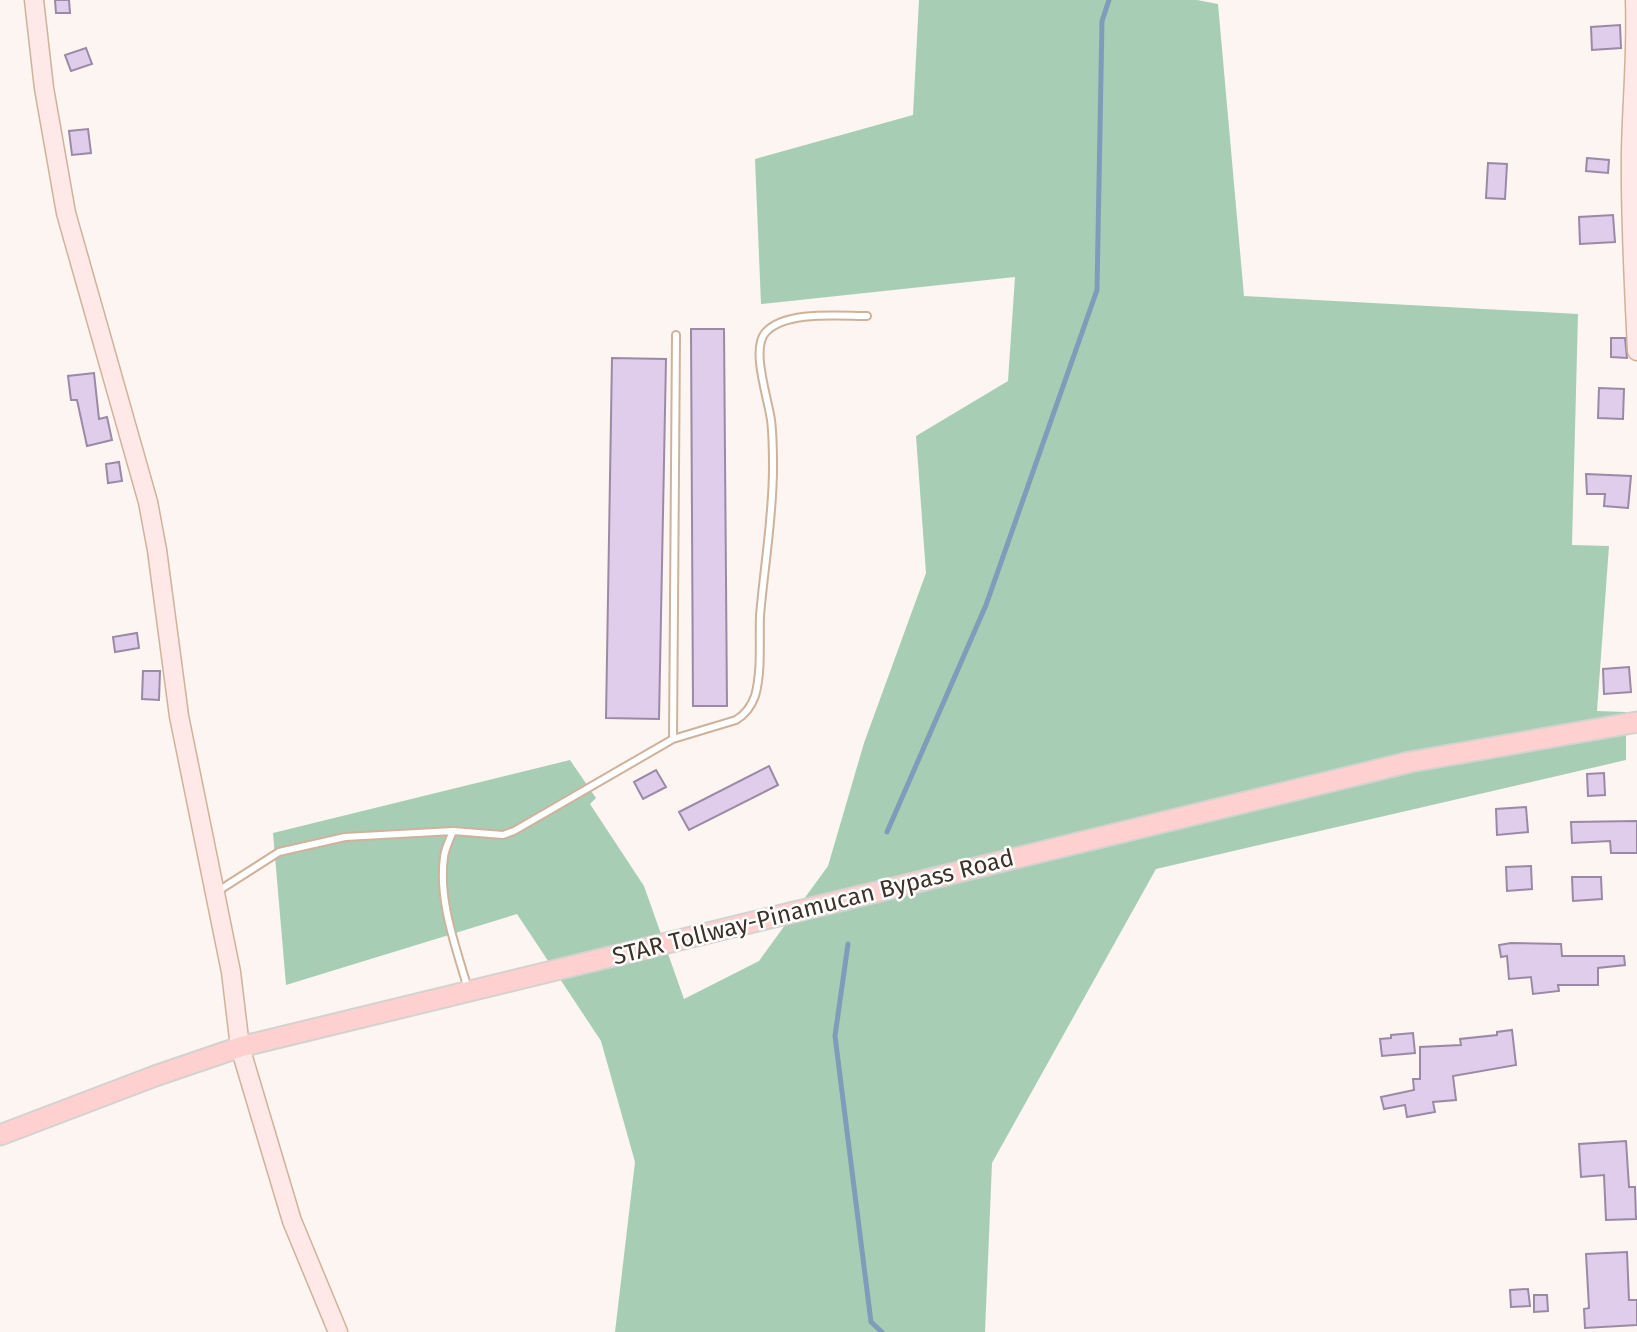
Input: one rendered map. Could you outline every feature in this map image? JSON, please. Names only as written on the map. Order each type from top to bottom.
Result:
[{"type":"main road","name":"STAR Tollway-Pinamucan Bypass Road","points":[[0,1135],[155,1076],[240,1048],[1410,762],[1637,722]]},
{"type":"street","points":[[34,0],[44,88],[66,213],[148,502],[179,716],[231,972],[240,1048],[292,1221],[338,1332]]},
{"type":"street","points":[[1635,0],[1637,40],[1631,163],[1637,351]]},
{"type":"lane","points":[[214,894],[279,852],[345,837],[453,831],[503,835],[673,739],[744,716],[757,685],[761,614],[770,539],[773,468],[771,422],[759,353],[763,336],[775,325],[798,317],[867,316]]},
{"type":"lane","points":[[673,739],[676,335]]},
{"type":"lane","points":[[453,831],[444,855],[443,882],[450,923],[468,991]]},
{"type":"green space","points":[[919,0],[1197,0],[1218,4],[1244,296],[1578,314],[1572,545],[1609,546],[1597,711],[1626,712],[1626,760],[1156,869],[992,1163],[985,1332],[615,1332],[635,1162],[601,1041],[517,914],[286,985],[273,833],[570,760],[596,798],[590,804],[644,886],[684,999],[759,961],[828,866],[864,743],[926,573],[916,436],[1008,381],[1015,277],[761,304],[755,159],[913,115]]},
{"type":"building","points":[[55,0],[69,0],[70,13],[56,13]]},
{"type":"building","points":[[1620,25],[1621,48],[1592,50],[1591,27]]},
{"type":"building","points":[[86,48],[92,64],[71,71],[65,55]]},
{"type":"building","points":[[88,129],[91,153],[72,155],[69,131]]},
{"type":"building","points":[[1587,158],[1609,160],[1608,173],[1586,171]]},
{"type":"building","points":[[1488,163],[1507,164],[1505,199],[1486,198]]},
{"type":"building","points":[[1613,215],[1615,242],[1580,244],[1579,217]]},
{"type":"building","points":[[691,329],[724,329],[727,706],[693,706]]},
{"type":"building","points":[[1611,338],[1625,338],[1627,358],[1611,357]]},
{"type":"building","points":[[612,358],[666,359],[659,719],[606,718]]},
{"type":"building","points":[[94,373],[99,419],[107,417],[112,440],[87,446],[77,400],[71,400],[68,376]]},
{"type":"building","points":[[1599,388],[1624,389],[1623,419],[1598,418]]},
{"type":"building","points":[[119,462],[122,481],[108,483],[106,464]]},
{"type":"building","points":[[1586,474],[1631,476],[1628,508],[1604,506],[1605,494],[1587,494]]},
{"type":"building","points":[[137,633],[139,648],[115,652],[113,637]]},
{"type":"building","points":[[1629,667],[1631,692],[1604,694],[1603,669]]},
{"type":"building","points":[[143,671],[160,671],[159,700],[142,699]]},
{"type":"building","points":[[769,766],[778,785],[689,830],[679,812]]},
{"type":"building","points":[[656,770],[666,787],[643,799],[634,782]]},
{"type":"building","points":[[1604,773],[1605,795],[1588,796],[1587,774]]},
{"type":"building","points":[[1526,807],[1528,832],[1497,835],[1496,809]]},
{"type":"building","points":[[1637,821],[1637,853],[1611,853],[1610,841],[1572,843],[1571,822]]},
{"type":"building","points":[[1531,866],[1532,889],[1507,891],[1506,867]]},
{"type":"building","points":[[1572,877],[1601,877],[1602,899],[1573,901]]},
{"type":"building","points":[[1561,944],[1562,956],[1624,956],[1625,965],[1598,968],[1598,985],[1558,985],[1559,991],[1533,994],[1531,977],[1509,979],[1507,956],[1501,957],[1499,945]]},
{"type":"building","points":[[1512,1030],[1516,1065],[1453,1076],[1456,1100],[1433,1102],[1435,1112],[1407,1117],[1405,1105],[1384,1109],[1381,1097],[1414,1090],[1413,1079],[1420,1079],[1420,1047],[1461,1045],[1460,1039],[1497,1035],[1497,1032]]},
{"type":"building","points":[[1413,1033],[1415,1053],[1382,1056],[1380,1039]]},
{"type":"building","points":[[1626,1141],[1629,1187],[1635,1187],[1636,1219],[1606,1220],[1604,1175],[1581,1177],[1579,1144]]},
{"type":"building","points":[[1627,1252],[1629,1300],[1637,1300],[1637,1325],[1585,1328],[1584,1309],[1589,1308],[1586,1254]]},
{"type":"building","points":[[1528,1289],[1530,1306],[1511,1307],[1510,1290]]},
{"type":"building","points":[[1534,1295],[1547,1295],[1548,1311],[1534,1312]]},
{"type":"waterway","points":[[887,832],[986,605],[1097,290],[1102,21],[1109,0]]},
{"type":"waterway","points":[[848,944],[835,1036],[871,1322],[882,1332]]}]
